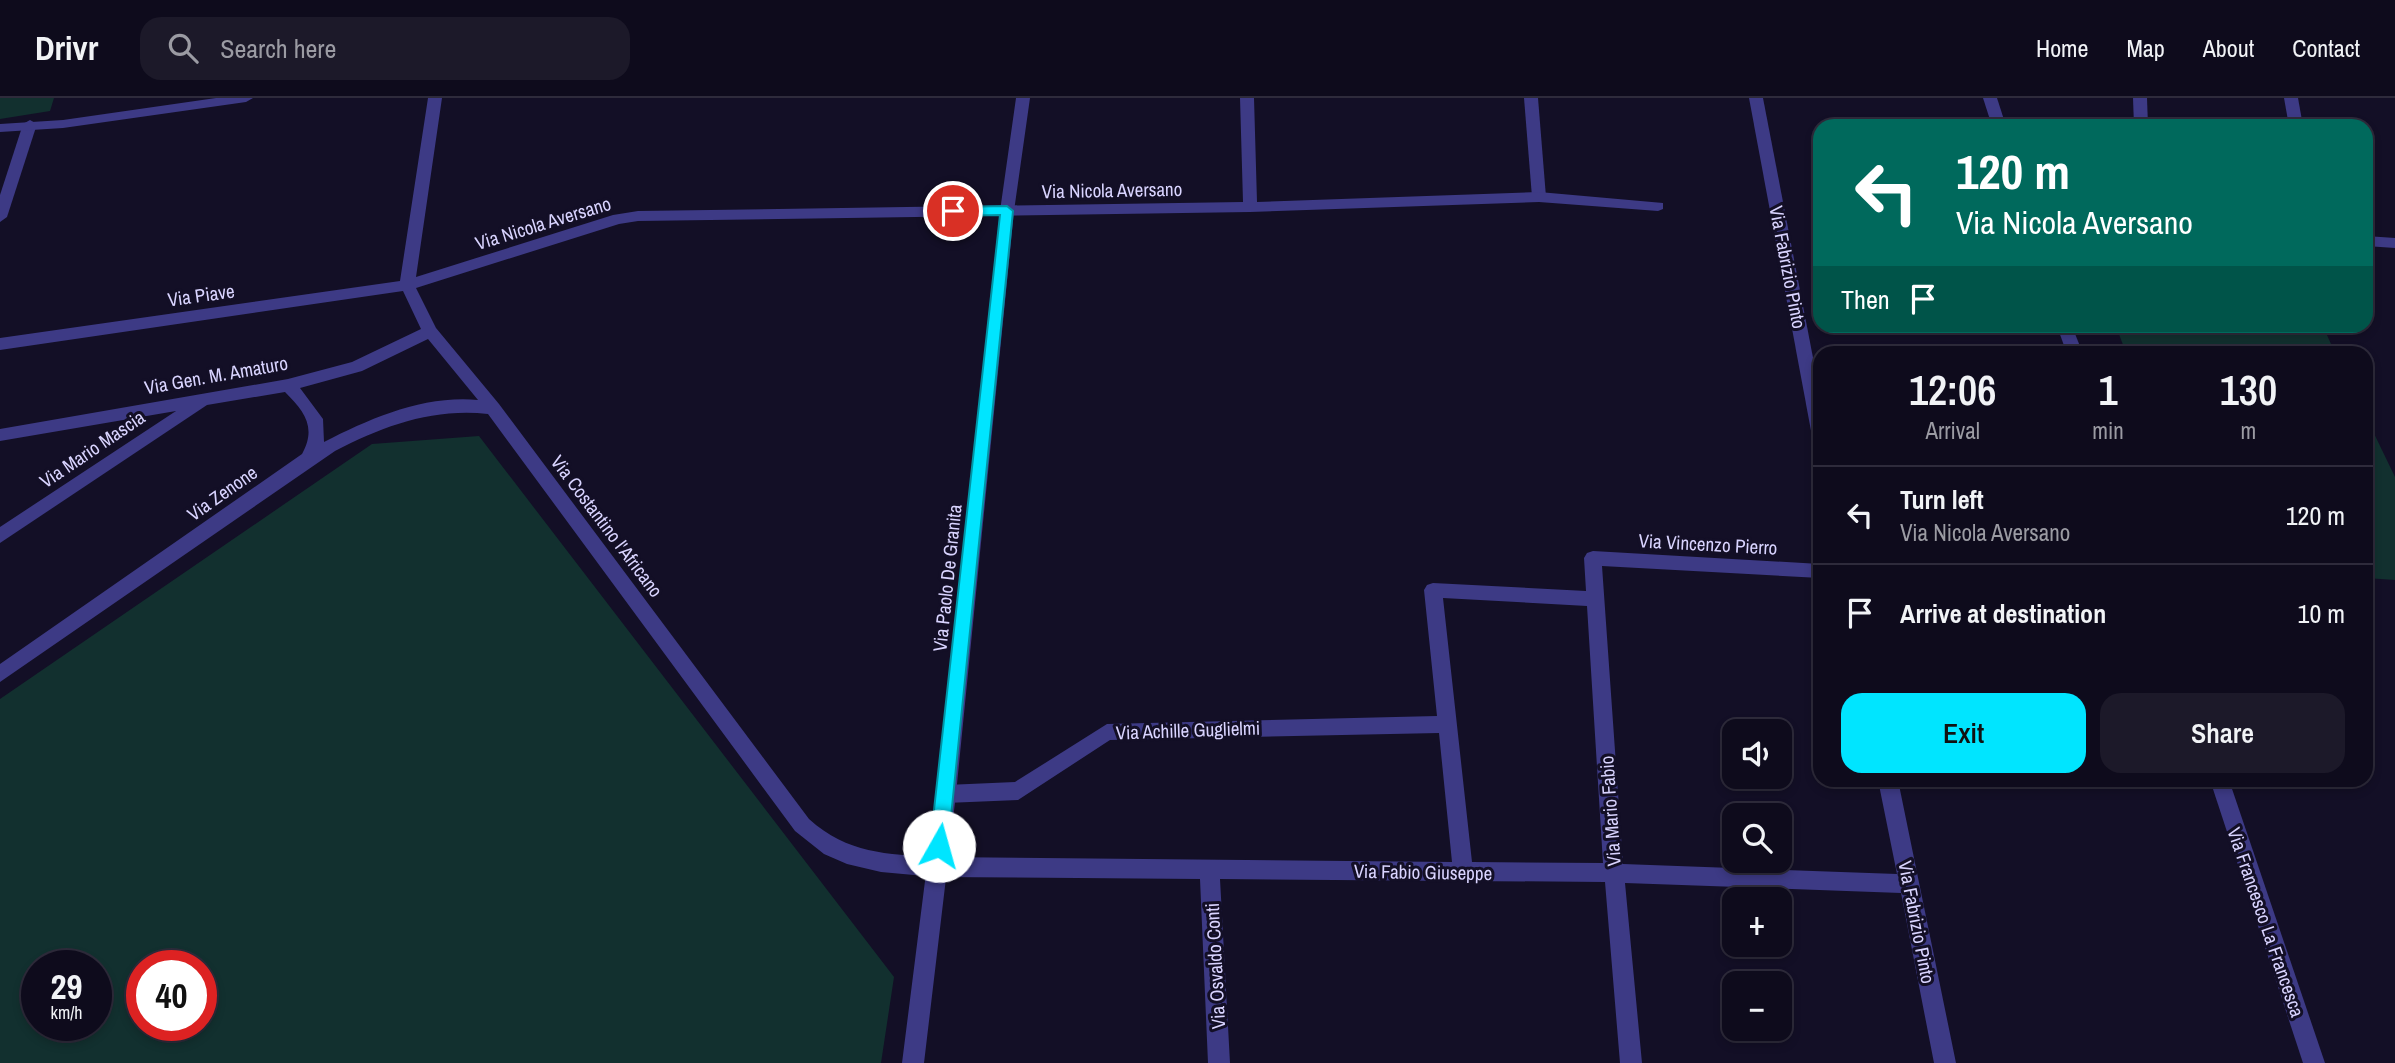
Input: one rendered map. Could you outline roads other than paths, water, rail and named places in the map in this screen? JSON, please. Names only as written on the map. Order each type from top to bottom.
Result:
[{"type":"street","points":[[0,128],[63,124],[246,98]]},
{"type":"street","points":[[407,285],[435,98]]},
{"type":"street","name":"Via Paolo De Granita","points":[[913,1063],[946,794],[1007,211],[1023,98]]},
{"type":"street","points":[[1247,98],[1251,207]]},
{"type":"street","points":[[1531,98],[1539,197]]},
{"type":"street","name":"Via Fabrizio Pinto","points":[[1756,98],[1813,399]]},
{"type":"street","points":[[1990,98],[1997,119]]},
{"type":"street","points":[[2140,98],[2141,119]]},
{"type":"street","points":[[2291,98],[2296,119]]},
{"type":"street","points":[[0,217],[30,124]]},
{"type":"street","name":"Via Nicola Aversano","points":[[407,285],[618,219],[638,216],[1251,207],[1539,197],[1658,206]]},
{"type":"street","points":[[2373,241],[2395,243]]},
{"type":"street","name":"Via Costantino l'Africano","points":[[407,285],[430,331],[493,408],[813,836],[864,862],[936,867]]},
{"type":"street","name":"Via Piave","points":[[0,344],[407,285]]},
{"type":"street","name":"Via Gen. M. Amaturo","points":[[0,435],[288,385],[356,368],[430,331]]},
{"type":"street","points":[[288,385],[312,412],[318,428],[318,444],[308,458]]},
{"type":"street","name":"Via Mario Mascia","points":[[0,536],[207,398]]},
{"type":"street","name":"Via Zenone","points":[[0,674],[308,458],[360,430],[399,418],[455,404],[493,408]]},
{"type":"street","name":"Via Vincenzo Pierro","points":[[1594,558],[1813,571]]},
{"type":"street","name":"Via Mario Fabio","points":[[1594,558],[1614,873],[1631,1063]]},
{"type":"street","points":[[1463,872],[1433,590],[1596,599]]},
{"type":"street","name":"Via Achille Guglielmi","points":[[946,794],[1018,791],[1107,732],[1447,724]]},
{"type":"street","name":"Via Fabrizio Pinto","points":[[1889,787],[1945,1063]]},
{"type":"street","name":"Via Francesco La Francesca","points":[[2221,787],[2314,1063]]},
{"type":"street","name":"Via Fabio Giuseppe","points":[[936,867],[1614,873],[1909,884]]},
{"type":"street","name":"Via Osvaldo Conti","points":[[1210,870],[1220,1063]]}]
